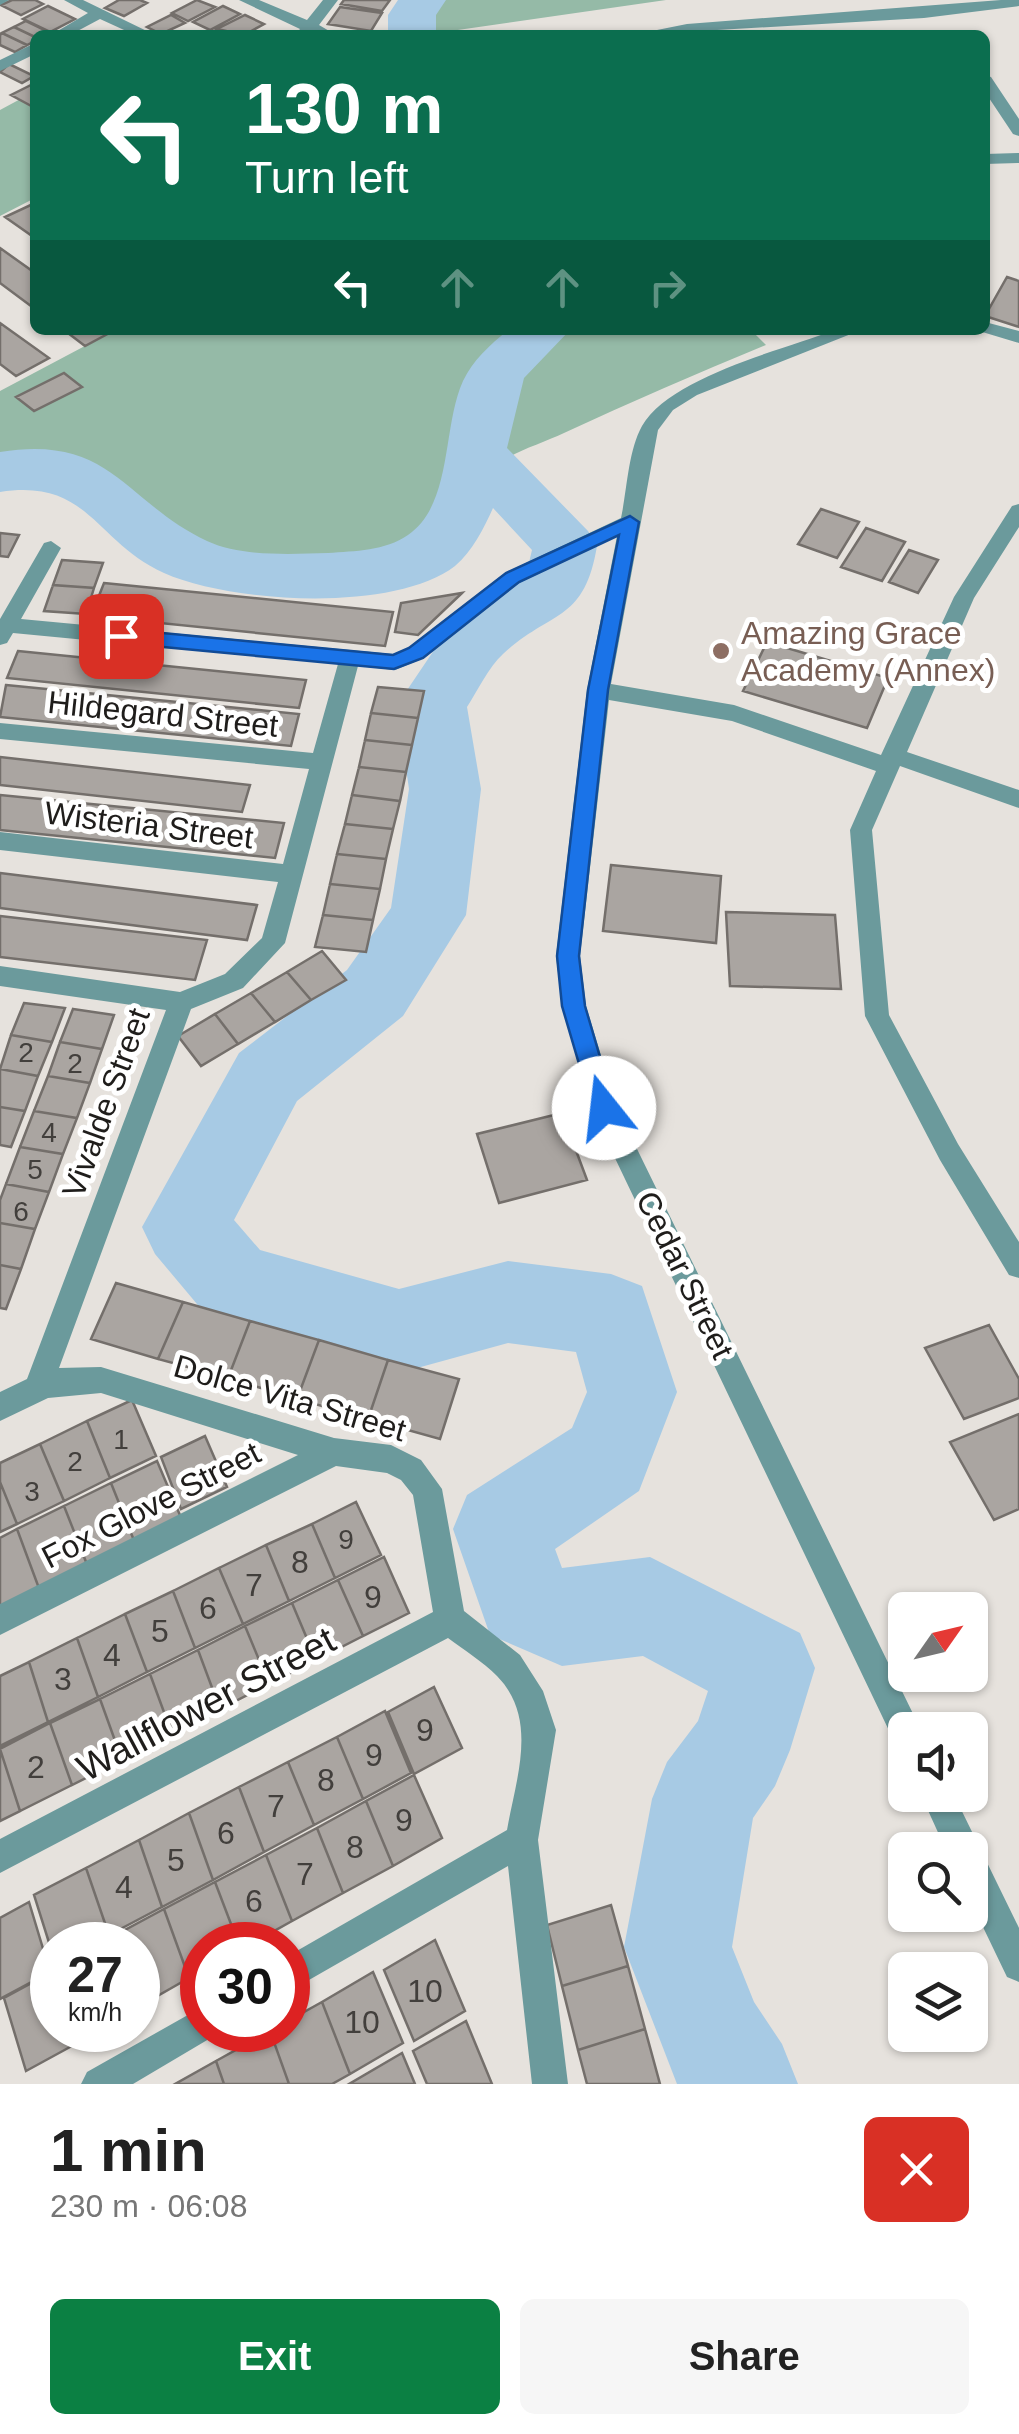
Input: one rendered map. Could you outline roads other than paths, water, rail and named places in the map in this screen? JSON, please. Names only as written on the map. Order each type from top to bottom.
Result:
[{"type":"street","points":[[71,0],[136,30]]},
{"type":"street","points":[[246,0],[308,30]]},
{"type":"street","points":[[316,30],[331,0]]},
{"type":"street","points":[[931,0],[945,20]]},
{"type":"street","points":[[710,30],[827,18],[945,20],[1019,2]]},
{"type":"street","points":[[68,30],[100,13]]},
{"type":"street","points":[[827,18],[832,30]]},
{"type":"street","points":[[0,66],[30,51]]},
{"type":"street","points":[[990,88],[1019,132]]},
{"type":"street","points":[[990,159],[1019,158]]},
{"type":"street","points":[[990,328],[1019,337]]},
{"type":"street","name":"Cedar Street","points":[[837,335],[762,361],[666,406],[650,430],[598,690],[568,956],[574,1006],[604,1108],[896,1712]]},
{"type":"street","points":[[1019,511],[964,598],[889,760],[862,830],[877,1016],[949,1152],[1019,1266]]},
{"type":"street","points":[[51,548],[3,631],[394,662],[416,653],[495,589],[546,560],[630,522]]},
{"type":"street","name":"Vivalde Street","points":[[39,1384],[181,1002],[234,981],[273,943],[350,658]]},
{"type":"street","points":[[598,690],[734,713],[1019,798]]},
{"type":"street","name":"Hildegard Street","points":[[0,731],[319,762]]},
{"type":"street","name":"Wisteria Street","points":[[0,841],[291,874]]},
{"type":"street","points":[[3,984],[181,1002]]},
{"type":"street","name":"Dolce Vita Street","points":[[0,1407],[39,1384],[73,1376],[101,1380],[334,1452],[392,1459],[411,1470],[427,1490],[450,1620]]},
{"type":"street","name":"Fox Glove Street","points":[[0,1620],[334,1452]]},
{"type":"street","points":[[450,1620],[509,1666],[532,1702],[540,1730],[522,1840],[550,2084]]},
{"type":"street","name":"Wallflower Street","points":[[0,1858],[450,1620]]},
{"type":"street","points":[[310,1962],[522,1840]]},
{"type":"street","points":[[988,1901],[1019,1965]]},
{"type":"street","points":[[99,2084],[180,2037]]},
{"type":"waterway","points":[[412,30],[412,15],[422,0]]},
{"type":"waterway","points":[[0,472],[30,467],[56,470],[79,479],[160,541],[205,564],[272,575],[349,574],[385,569],[414,561],[434,549],[449,532],[467,492],[495,377],[536,335]]},
{"type":"waterway","points":[[479,456],[565,546],[558,582],[477,639],[432,705],[445,789],[428,915],[375,993],[268,1077],[185,1227],[233,1282],[399,1331],[508,1302],[611,1315],[632,1392],[606,1459],[501,1529],[524,1601],[562,1617],[650,1606],[765,1668],[739,1750],[704,1799],[678,1947],[713,2039],[742,2084]]},
{"type":"place","name":"Amazing Grace Academy (Annex)","points":[[721,651]]}]
